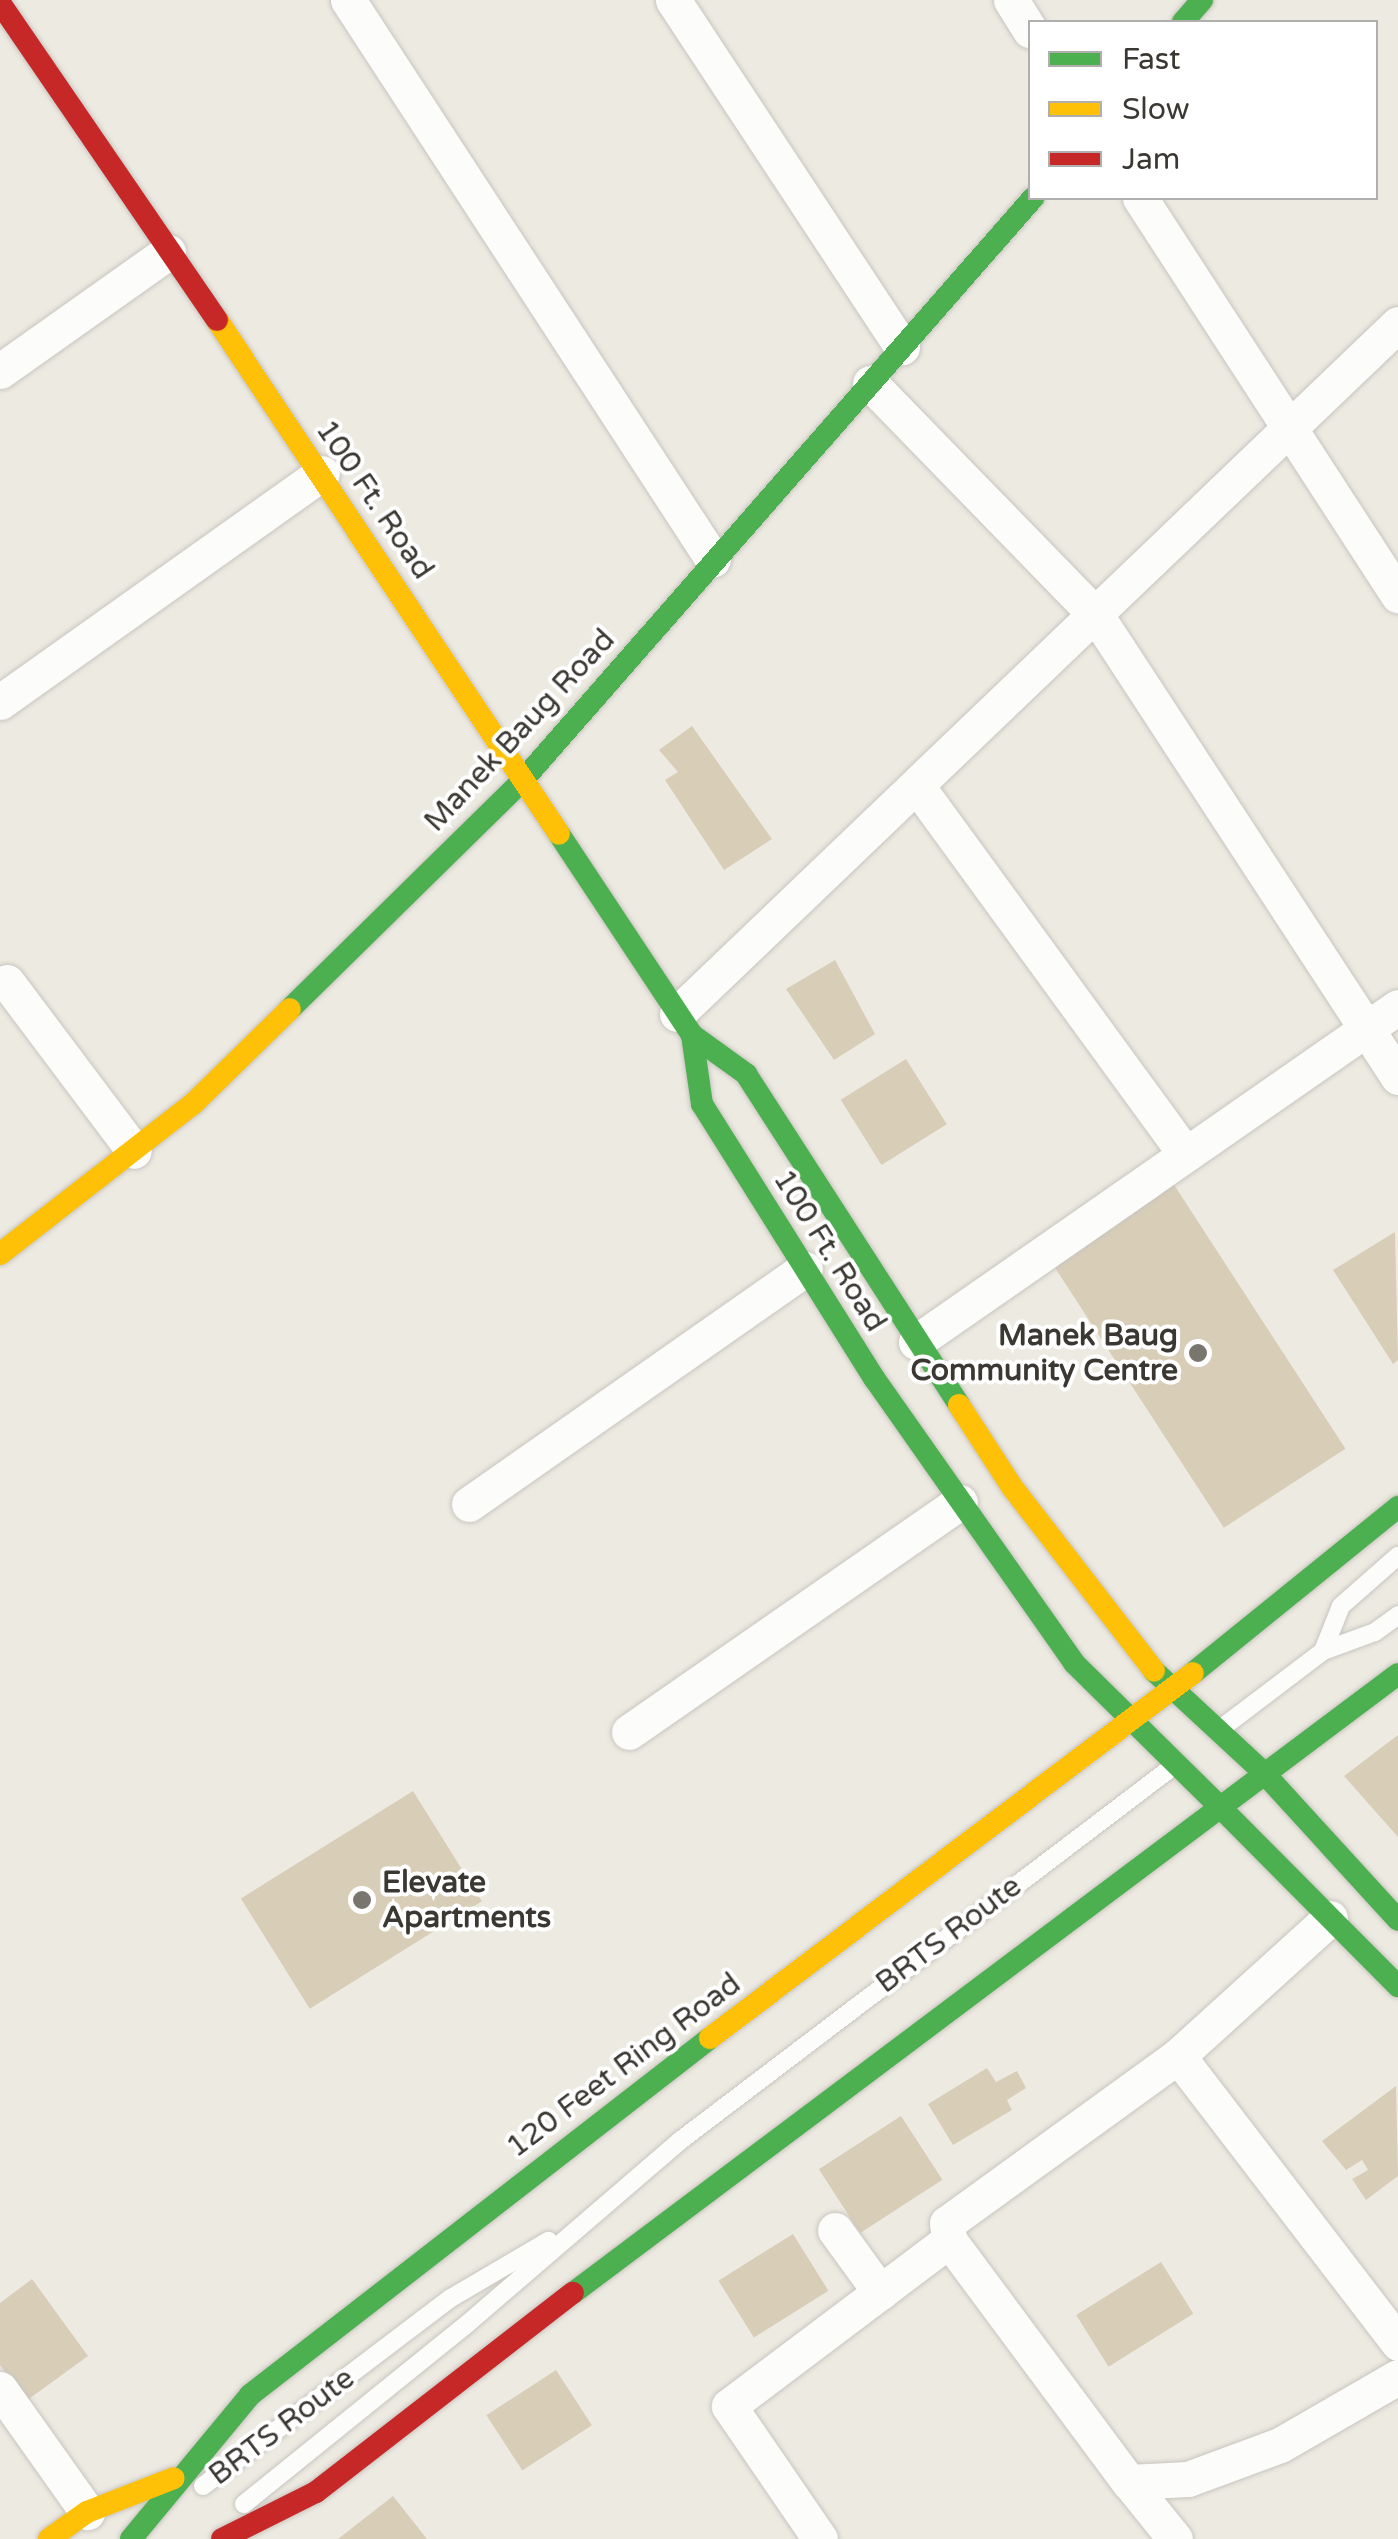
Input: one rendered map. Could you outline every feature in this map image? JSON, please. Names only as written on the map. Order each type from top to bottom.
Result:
[{"type":"main road","points":[[1186,20],[1202,0]]},
{"type":"main road","name":"100 Ft. Road","points":[[0,3],[14,53],[168,252],[322,473],[684,1024],[746,1074],[916,1342],[1113,1627],[1174,1688],[1197,1747]]},
{"type":"main road","name":"Manek Baug Road","points":[[0,1254],[194,1103],[523,780],[1032,200]]},
{"type":"main road","name":"100 Ft. Road","points":[[684,1024],[702,1104],[805,1269],[960,1502],[1074,1663],[1130,1724],[1197,1747]]},
{"type":"main road","points":[[1174,1688],[1398,1506]]},
{"type":"main road","points":[[222,2539],[316,2492],[1217,1804],[1398,1674]]},
{"type":"main road","name":"120 Feet Ring Road","points":[[133,2537],[174,2478],[250,2394],[588,2128],[1174,1688]]},
{"type":"main road","points":[[1197,1747],[1263,1772],[1398,1920]]},
{"type":"main road","points":[[1197,1747],[1217,1804],[1398,1986]]},
{"type":"main road","points":[[49,2539],[87,2512],[174,2478]]},
{"type":"main road","points":[[279,2539],[316,2492]]},
{"type":"street","points":[[348,0],[713,560]]},
{"type":"street","points":[[673,0],[902,346]]},
{"type":"street","points":[[1010,0],[1028,27]]},
{"type":"street","points":[[1141,200],[1398,596]]},
{"type":"street","points":[[0,371],[168,252]]},
{"type":"street","points":[[684,1024],[916,786],[1398,324]]},
{"type":"street","points":[[870,383],[1096,615],[1398,1077]]},
{"type":"street","points":[[0,702],[322,473]]},
{"type":"street","points":[[916,786],[1185,1154]]},
{"type":"street","points":[[7,982],[134,1151]]},
{"type":"street","points":[[916,1342],[1398,1006]]},
{"type":"street","points":[[469,1504],[805,1269]]},
{"type":"street","points":[[629,1732],[960,1502]]},
{"type":"street","points":[[1175,2539],[949,2240],[947,2223],[1178,2056],[1330,1918]]},
{"type":"street","points":[[1178,2056],[1398,2343]]},
{"type":"street","points":[[834,2230],[880,2292]]},
{"type":"street","points":[[820,2539],[729,2406],[949,2240]]},
{"type":"street","points":[[1129,2482],[1188,2480],[1280,2444],[1398,2377]]},
{"type":"street","points":[[0,2388],[87,2512]]},
{"type":"lane","points":[[1323,1651],[1341,1606],[1398,1556]]},
{"type":"lane","name":"BRTS Route","points":[[201,2539],[467,2324],[579,2222],[1323,1651],[1375,1632],[1398,1614]]},
{"type":"lane","name":"BRTS Route","points":[[133,2537],[451,2298],[579,2222]]},
{"type":"building","points":[[692,726],[772,839],[724,870],[665,780],[678,772],[659,750]]},
{"type":"building","points":[[835,960],[875,1034],[834,1060],[786,989]]},
{"type":"building","points":[[906,1059],[947,1124],[882,1165],[841,1100]]},
{"type":"building","name":"Manek Baug Community Centre","points":[[1169,1177],[1345,1449],[1224,1528],[1047,1256]]},
{"type":"building","points":[[1395,1232],[1398,1360],[1393,1364],[1333,1270]]},
{"type":"building","points":[[1398,1735],[1398,1837],[1344,1776]]},
{"type":"building","name":"Elevate Apartments","points":[[413,1791],[482,1901],[310,2009],[241,1899]]},
{"type":"building","points":[[987,2068],[996,2082],[1017,2071],[1026,2088],[1007,2100],[1012,2110],[953,2145],[928,2104]]},
{"type":"building","points":[[1396,2086],[1398,2176],[1366,2200],[1352,2179],[1368,2170],[1362,2160],[1346,2170],[1322,2141]]},
{"type":"building","points":[[901,2116],[942,2180],[860,2233],[819,2169]]},
{"type":"building","points":[[793,2234],[829,2291],[754,2337],[718,2281]]},
{"type":"building","points":[[1161,2262],[1193,2314],[1109,2367],[1076,2315]]},
{"type":"building","points":[[32,2279],[88,2356],[26,2401],[0,2365],[0,2303]]},
{"type":"building","points":[[556,2370],[592,2425],[522,2471],[486,2415]]},
{"type":"building","points":[[393,2496],[427,2539],[338,2539]]},
{"type":"traffic: fast","points":[[1185,20],[1202,0]]},
{"type":"traffic: fast","points":[[290,1009],[523,780],[1031,200]]},
{"type":"traffic: fast","points":[[559,834],[692,1035],[746,1074],[959,1405]]},
{"type":"traffic: fast","points":[[692,1035],[702,1104],[874,1378],[1074,1663],[1217,1804]]},
{"type":"traffic: fast","points":[[1193,1673],[1398,1507]]},
{"type":"traffic: fast","points":[[1154,1671],[1263,1772]]},
{"type":"traffic: fast","points":[[573,2293],[1398,1674]]},
{"type":"traffic: fast","points":[[1263,1772],[1398,1920]]},
{"type":"traffic: fast","points":[[1217,1804],[1398,1986]]},
{"type":"traffic: fast","points":[[131,2539],[250,2395],[710,2038]]},
{"type":"traffic: slow","points":[[217,320],[559,834]]},
{"type":"traffic: slow","points":[[0,1254],[194,1103],[290,1009]]},
{"type":"traffic: slow","points":[[959,1405],[1012,1487],[1154,1671]]},
{"type":"traffic: slow","points":[[710,2038],[1193,1673]]},
{"type":"traffic: slow","points":[[49,2539],[87,2512],[174,2478]]},
{"type":"traffic: jam","points":[[0,3],[217,320]]},
{"type":"traffic: jam","points":[[222,2539],[316,2492],[573,2293]]},
{"type":"place","name":"Manek Baug Community Centre","points":[[1198,1353]]},
{"type":"place","name":"Elevate Apartments","points":[[362,1900]]}]
